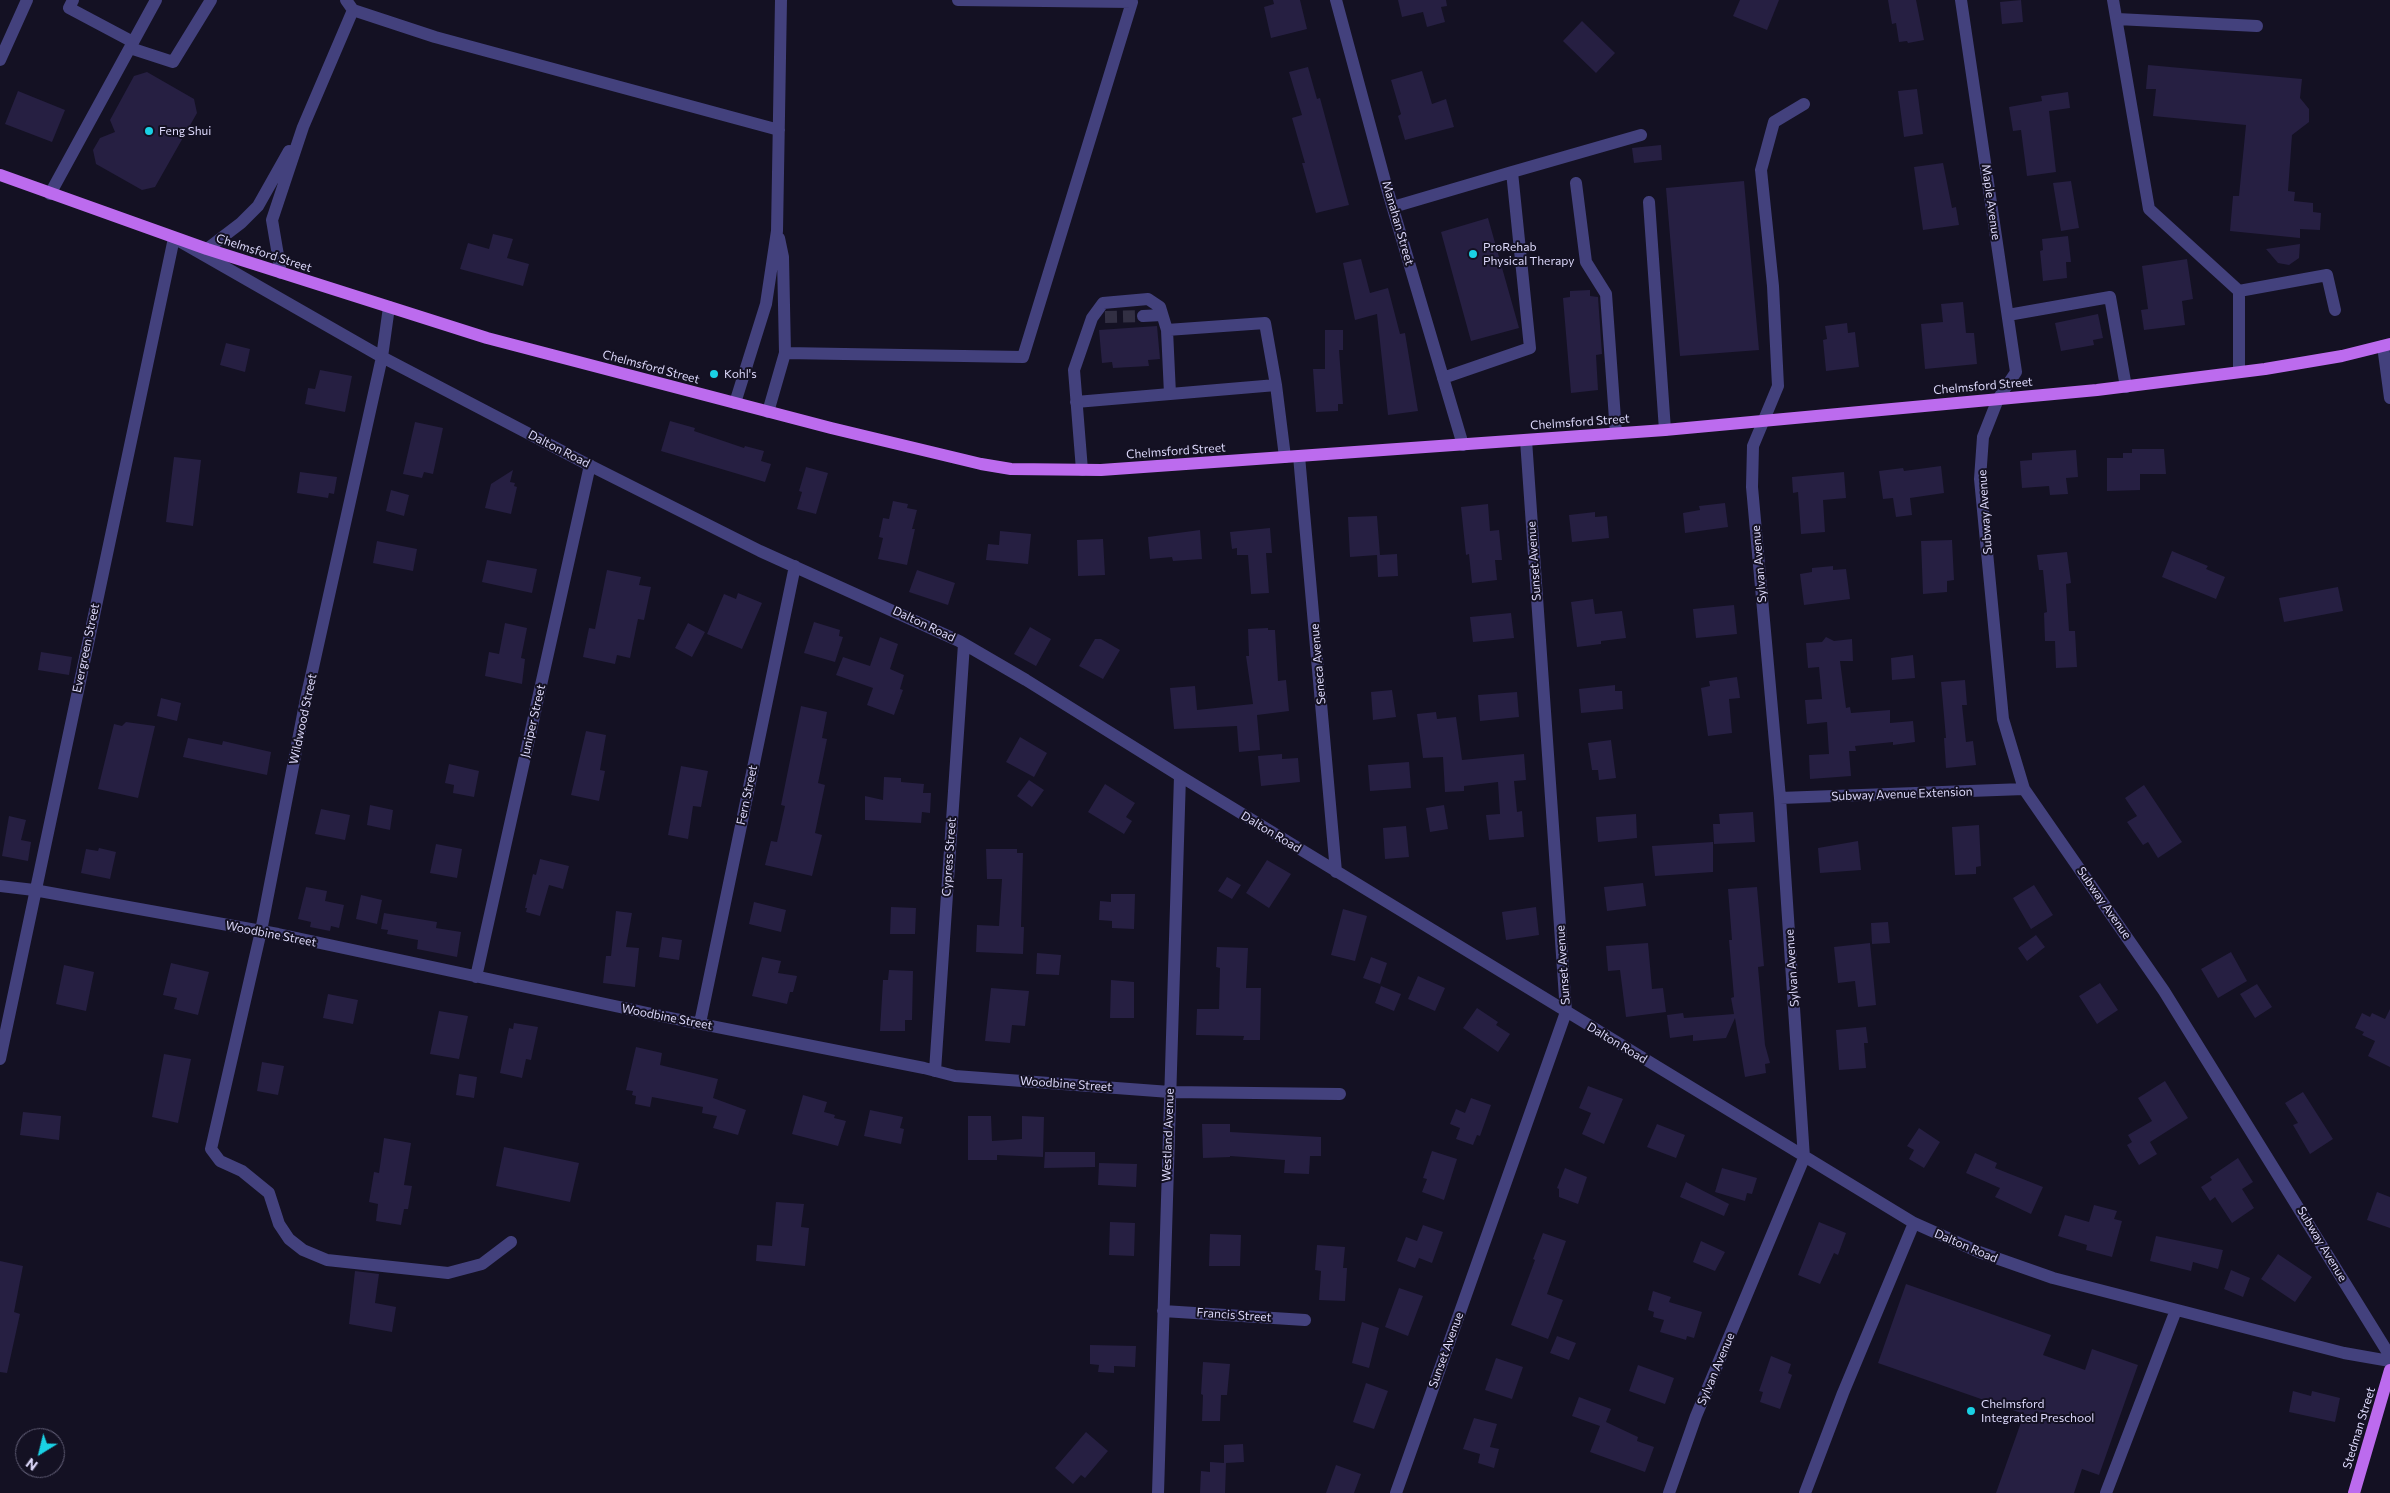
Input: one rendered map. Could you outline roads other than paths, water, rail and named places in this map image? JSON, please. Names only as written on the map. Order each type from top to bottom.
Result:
[{"type":"main road","name":"Chelmsford Street","points":[[0,175],[174,238],[488,338],[768,412],[981,464],[1011,469],[1082,470],[1665,430],[1765,419],[2126,387],[2342,356],[2386,345]]},
{"type":"main road","name":"Stedman Street","points":[[2354,1493],[2390,1370]]},
{"type":"street","points":[[0,60],[27,0]]},
{"type":"street","points":[[73,0],[68,8],[131,45],[173,62],[211,0]]},
{"type":"street","points":[[50,194],[156,0]]},
{"type":"street","points":[[735,403],[766,304],[777,231],[781,0]]},
{"type":"street","points":[[785,353],[1023,357],[1132,1],[958,0]]},
{"type":"street","name":"Manahan Street","points":[[1336,0],[1393,207],[1463,445]]},
{"type":"street","name":"Maple Avenue","points":[[1961,0],[2016,372],[1998,399]]},
{"type":"street","points":[[2114,0],[2149,209],[2239,291],[2239,372]]},
{"type":"street","points":[[281,273],[272,220],[303,127],[349,5],[435,37],[779,130]]},
{"type":"street","points":[[2117,19],[2257,26]]},
{"type":"street","name":"Sylvan Avenue","points":[[1668,1493],[1696,1416],[1804,1158],[1780,798],[1752,487],[1753,446],[1778,386],[1773,286],[1761,170],[1774,122],[1804,104]]},
{"type":"street","points":[[207,249],[242,223],[258,206],[303,127]]},
{"type":"street","points":[[1393,207],[1641,135]]},
{"type":"street","points":[[1443,378],[1530,348],[1512,172]]},
{"type":"street","points":[[1576,183],[1586,262],[1606,294],[1616,433]]},
{"type":"street","points":[[1649,202],[1665,430]]},
{"type":"street","points":[[768,412],[785,353],[784,257],[777,231]]},
{"type":"street","name":"Dalton Road","points":[[174,238],[382,357],[590,465],[795,566],[931,627],[964,644],[1026,680],[1804,1158],[1914,1223],[1971,1249],[2053,1278],[2344,1353],[2390,1360]]},
{"type":"street","name":"Evergreen Street","points":[[0,1060],[34,890],[174,238]]},
{"type":"street","points":[[2239,291],[2327,275],[2335,310]]},
{"type":"street","points":[[2008,315],[2110,297],[2126,387]]},
{"type":"street","points":[[1082,470],[1074,370],[1099,318],[1103,303],[1148,298],[1160,307],[1167,330],[1170,394]]},
{"type":"street","name":"Wildwood Street","points":[[389,307],[382,357],[306,699],[261,931],[211,1149],[220,1161],[242,1171],[269,1193],[279,1224],[289,1239],[303,1250],[327,1260],[448,1273],[482,1264],[511,1242]]},
{"type":"street","points":[[1143,316],[1162,315]]},
{"type":"street","points":[[1167,330],[1265,323],[1276,385],[1285,457]]},
{"type":"street","points":[[2386,345],[2390,398]]},
{"type":"street","points":[[1076,402],[1276,385]]},
{"type":"street","name":"Subway Avenue","points":[[1998,399],[1983,437],[1980,479],[2003,719],[2024,789],[2164,991],[2390,1356]]},
{"type":"street","name":"Sunset Avenue","points":[[1396,1493],[1566,1012],[1526,440]]},
{"type":"street","name":"Seneca Avenue","points":[[1299,456],[1336,872]]},
{"type":"street","name":"Juniper Street","points":[[476,977],[590,465]]},
{"type":"street","name":"Fern Street","points":[[700,1024],[795,566]]},
{"type":"street","name":"Cypress Street","points":[[935,1071],[964,644]]},
{"type":"street","name":"Westland Avenue","points":[[1158,1493],[1180,776]]},
{"type":"street","name":"Subway Avenue Extension","points":[[1780,798],[2024,789]]},
{"type":"street","name":"Woodbine Street","points":[[0,886],[34,890],[261,931],[955,1076],[1170,1092],[1340,1094]]},
{"type":"street","points":[[1805,1493],[1824,1439],[1914,1223]]},
{"type":"street","points":[[2106,1493],[2176,1310]]},
{"type":"street","name":"Francis Street","points":[[1163,1311],[1305,1320]]},
{"type":"tunnel","points":[[1105,317],[1143,316]]},
{"type":"place","name":"Feng Shui","points":[[149,131]]},
{"type":"place","name":"ProRehab Physical Therapy","points":[[1473,254]]},
{"type":"place","name":"Kohl's","points":[[714,374]]},
{"type":"place","name":"Chelmsford Integrated Preschool","points":[[1971,1411]]}]
